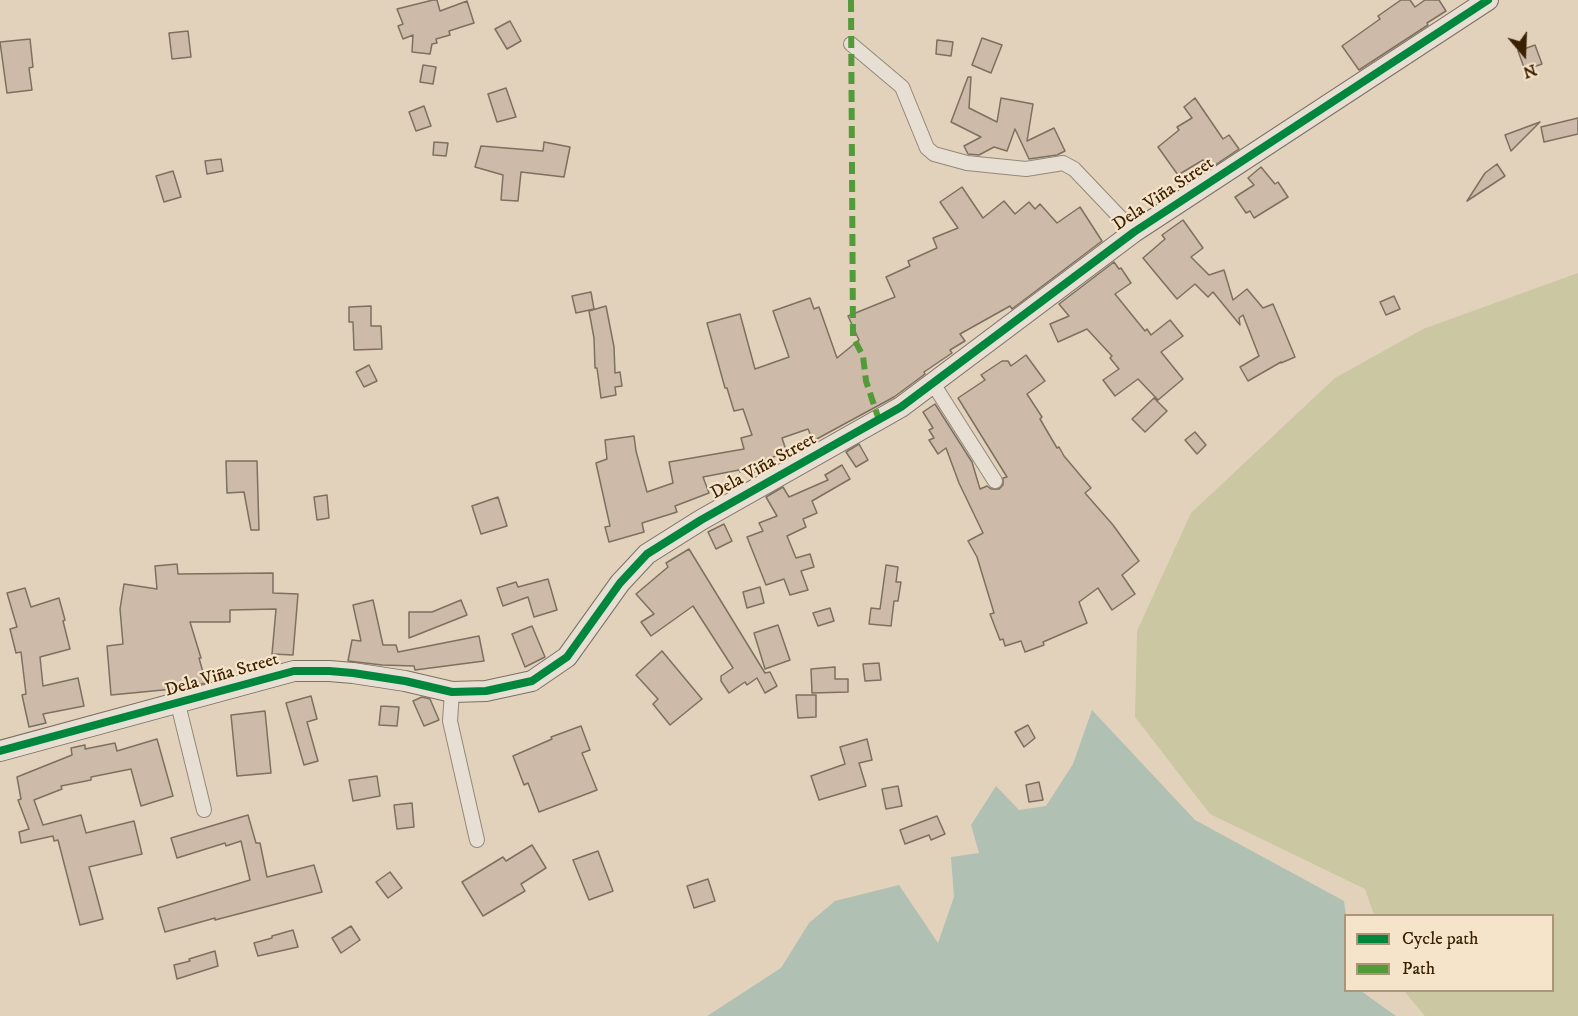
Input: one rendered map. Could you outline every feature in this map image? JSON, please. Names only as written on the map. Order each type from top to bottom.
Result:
[{"type":"street","name":"Dela Viña Street","points":[[0,751],[294,671],[353,674],[405,681],[452,692],[486,691],[532,681],[567,657],[620,583],[647,554],[701,520],[901,406],[1134,232],[1488,0]]},
{"type":"street","points":[[851,44],[902,87],[927,148],[934,154],[967,163],[1026,169],[1063,163],[1074,169],[1134,232]]},
{"type":"street","points":[[932,382],[995,481]]},
{"type":"street","points":[[452,692],[450,721],[477,840]]},
{"type":"street","points":[[178,704],[204,810]]},
{"type":"shaded area","points":[[1578,273],[1578,1016],[1425,1016],[1405,992],[1554,992],[1554,914],[1374,914],[1365,889],[1210,814],[1135,717],[1137,631],[1191,513],[1335,378],[1423,329]]},
{"type":"shaded area","points":[[1092,710],[1195,820],[1344,901],[1346,914],[1344,914],[1344,992],[1362,992],[1396,1016],[707,1016],[781,968],[809,923],[835,901],[899,885],[938,943],[954,897],[951,857],[979,853],[971,825],[996,786],[1019,810],[1046,806],[1073,764]]},
{"type":"building","points":[[437,0],[440,11],[467,1],[474,23],[449,31],[450,35],[436,39],[437,43],[432,44],[430,54],[412,52],[413,35],[403,39],[398,26],[403,24],[397,9]]},
{"type":"building","points":[[1401,0],[1410,0],[1415,7],[1425,0],[1439,0],[1446,11],[1359,70],[1342,46],[1380,19],[1378,16]]},
{"type":"building","points":[[510,21],[521,41],[507,49],[495,29]]},
{"type":"building","points":[[188,31],[191,57],[172,59],[169,33]]},
{"type":"building","points":[[982,38],[1002,45],[991,73],[972,65]]},
{"type":"building","points":[[30,39],[33,67],[29,68],[32,90],[7,93],[0,42]]},
{"type":"building","points":[[937,40],[953,42],[951,56],[936,54]]},
{"type":"building","points":[[1535,45],[1542,64],[1525,70],[1518,51]]},
{"type":"building","points":[[423,65],[436,67],[433,84],[420,82]]},
{"type":"building","points":[[968,77],[971,77],[969,108],[997,122],[1001,98],[1033,104],[1027,141],[1054,128],[1065,151],[1057,155],[1029,159],[1015,129],[1007,151],[994,147],[979,155],[968,154],[964,146],[981,137],[951,122]]},
{"type":"building","points":[[506,88],[516,117],[497,122],[488,94]]},
{"type":"building","points":[[1195,98],[1223,139],[1229,135],[1239,149],[1209,169],[1203,160],[1178,175],[1158,147],[1179,130],[1177,127],[1192,118],[1184,107]]},
{"type":"building","points":[[424,106],[431,126],[416,131],[409,112]]},
{"type":"building","points":[[1578,118],[1578,134],[1544,142],[1541,127]]},
{"type":"building","points":[[1540,122],[1511,151],[1505,135]]},
{"type":"building","points":[[434,142],[448,143],[446,156],[433,155]]},
{"type":"building","points":[[544,142],[570,147],[564,177],[521,172],[518,201],[501,200],[503,175],[475,167],[481,146],[543,151]]},
{"type":"building","points":[[221,159],[223,171],[207,174],[205,161]]},
{"type":"building","points":[[1497,164],[1505,176],[1467,201],[1485,173]]},
{"type":"building","points":[[1261,167],[1275,184],[1278,182],[1288,197],[1254,218],[1250,211],[1246,213],[1235,197],[1254,185],[1248,178]]},
{"type":"building","points":[[173,171],[181,197],[164,202],[156,176]]},
{"type":"building","points":[[962,187],[983,218],[1004,201],[1015,214],[1029,202],[1035,209],[1040,204],[1057,223],[1080,207],[1102,241],[1012,309],[1010,306],[960,334],[965,341],[950,350],[952,353],[894,397],[813,441],[808,429],[782,438],[787,453],[773,457],[775,464],[773,465],[752,473],[750,468],[740,472],[739,470],[703,477],[709,493],[675,506],[677,512],[642,523],[644,532],[609,542],[605,527],[610,526],[596,463],[607,459],[605,440],[634,436],[647,492],[673,483],[669,462],[744,449],[741,438],[752,435],[743,409],[734,411],[727,388],[725,388],[707,323],[740,314],[755,369],[789,357],[773,311],[810,298],[814,309],[819,307],[837,358],[859,340],[848,316],[895,297],[886,277],[910,266],[908,261],[937,248],[933,238],[958,228],[940,202]]},
{"type":"building","points":[[1183,220],[1203,248],[1191,257],[1209,275],[1224,270],[1233,300],[1247,289],[1263,308],[1273,304],[1295,357],[1281,362],[1248,381],[1240,367],[1259,356],[1243,315],[1239,318],[1240,325],[1213,292],[1208,297],[1195,284],[1177,299],[1143,258],[1165,239],[1162,235]]},
{"type":"building","points":[[1114,262],[1131,283],[1115,294],[1145,331],[1147,329],[1151,335],[1170,320],[1183,336],[1161,352],[1183,379],[1158,400],[1138,379],[1115,396],[1103,380],[1119,369],[1110,358],[1112,356],[1087,329],[1058,342],[1050,324],[1069,316],[1059,304]]},
{"type":"building","points":[[591,292],[594,309],[576,313],[572,296]]},
{"type":"building","points":[[1394,296],[1400,309],[1386,315],[1380,302]]},
{"type":"building","points":[[371,306],[371,326],[381,326],[382,349],[354,350],[353,322],[349,322],[349,307]]},
{"type":"building","points":[[606,306],[614,347],[615,373],[620,372],[622,386],[615,387],[616,395],[601,398],[597,368],[595,368],[594,338],[589,311]]},
{"type":"building","points":[[1026,355],[1045,381],[1027,394],[1042,417],[1040,419],[1057,448],[1059,447],[1091,488],[1085,493],[1113,525],[1139,561],[1122,575],[1135,594],[1112,610],[1098,588],[1079,602],[1087,623],[1025,652],[1021,641],[1005,646],[1003,639],[1000,640],[990,614],[994,613],[977,557],[968,541],[983,533],[959,483],[946,448],[938,454],[929,440],[934,438],[929,430],[933,428],[923,412],[935,404],[972,462],[980,489],[987,486],[991,489],[999,489],[1003,485],[1003,478],[1007,477],[958,398],[985,380],[981,375],[1002,361],[1008,361],[1011,366]]},
{"type":"building","points":[[369,365],[377,381],[364,387],[356,372]]},
{"type":"building","points":[[1154,398],[1167,411],[1145,432],[1132,419]]},
{"type":"building","points":[[1195,432],[1206,445],[1197,454],[1185,440]]},
{"type":"building","points":[[859,444],[868,460],[856,467],[846,452]]},
{"type":"building","points":[[226,461],[257,461],[259,530],[251,530],[244,492],[227,493]]},
{"type":"building","points":[[842,465],[850,479],[812,501],[817,513],[803,519],[806,527],[787,536],[796,558],[810,554],[814,567],[801,571],[808,590],[790,595],[784,579],[766,585],[747,537],[763,531],[759,523],[777,516],[766,497],[783,487],[789,497],[828,480],[825,475]]},
{"type":"building","points":[[327,495],[329,518],[317,520],[314,497]]},
{"type":"building","points":[[498,497],[507,526],[481,534],[472,506]]},
{"type":"building","points":[[724,524],[732,541],[716,549],[708,532]]},
{"type":"building","points":[[689,549],[765,673],[770,672],[777,686],[765,693],[757,678],[747,685],[745,682],[729,693],[721,681],[721,676],[733,668],[693,606],[651,636],[641,622],[654,614],[636,594],[668,567],[666,563]]},
{"type":"building","points":[[177,564],[178,574],[273,573],[273,593],[298,594],[293,655],[272,654],[276,609],[230,610],[230,622],[190,622],[206,683],[184,688],[111,695],[107,646],[123,644],[120,609],[124,584],[157,589],[155,566]]},
{"type":"building","points":[[886,565],[898,567],[896,582],[901,582],[898,601],[894,601],[891,626],[869,624],[871,608],[880,609]]},
{"type":"building","points":[[548,579],[557,610],[534,617],[528,597],[503,606],[497,588],[516,582],[518,587]]},
{"type":"building","points":[[760,587],[764,603],[747,608],[743,592]]},
{"type":"building","points":[[25,588],[31,607],[59,598],[65,620],[63,621],[70,649],[40,657],[43,686],[78,678],[84,706],[43,714],[46,723],[29,727],[22,695],[26,694],[21,652],[16,653],[10,629],[17,627],[7,593]]},
{"type":"building","points":[[373,600],[383,645],[396,645],[398,652],[479,636],[484,661],[415,670],[414,666],[348,661],[352,640],[361,641],[353,605]]},
{"type":"building","points":[[461,600],[467,615],[409,638],[409,612],[432,612]]},
{"type":"building","points":[[830,608],[834,621],[818,626],[813,613]]},
{"type":"building","points":[[778,625],[790,660],[765,669],[754,633]]},
{"type":"building","points":[[532,626],[545,657],[525,667],[512,634]]},
{"type":"building","points":[[662,651],[702,699],[670,725],[653,704],[658,699],[636,675]]},
{"type":"building","points":[[879,663],[881,680],[865,681],[863,664]]},
{"type":"building","points":[[835,667],[835,679],[848,679],[848,692],[812,693],[811,669]]},
{"type":"building","points":[[796,695],[816,695],[816,717],[798,718]]},
{"type":"building","points":[[311,696],[317,719],[307,722],[318,761],[304,765],[286,703]]},
{"type":"building","points":[[422,697],[430,699],[439,720],[424,726],[413,701]]},
{"type":"building","points":[[381,706],[399,707],[397,726],[379,725]]},
{"type":"building","points":[[265,711],[271,773],[237,776],[231,715]]},
{"type":"building","points":[[1028,725],[1035,738],[1024,747],[1015,732]]},
{"type":"building","points":[[581,726],[590,750],[582,753],[597,790],[539,812],[528,783],[524,785],[513,756],[552,739],[551,737]]},
{"type":"building","points":[[157,739],[173,796],[141,806],[131,769],[61,786],[62,789],[34,800],[43,825],[81,815],[86,833],[134,821],[142,854],[89,867],[103,919],[80,925],[58,840],[54,841],[53,836],[21,843],[19,832],[29,829],[18,800],[21,799],[17,777],[72,755],[71,748],[85,745],[85,749],[115,743],[117,751]]},
{"type":"building","points":[[867,739],[872,760],[859,763],[866,786],[819,800],[811,776],[845,764],[840,747]]},
{"type":"building","points":[[377,776],[380,796],[353,801],[349,780]]},
{"type":"building","points":[[1039,782],[1043,800],[1029,802],[1026,785]]},
{"type":"building","points":[[898,786],[902,806],[886,809],[882,789]]},
{"type":"building","points":[[412,803],[414,827],[397,829],[394,805]]},
{"type":"building","points":[[248,815],[256,843],[260,843],[267,877],[314,865],[322,892],[165,932],[158,908],[250,880],[241,841],[226,846],[225,843],[177,858],[171,838]]},
{"type":"building","points":[[937,816],[945,834],[931,840],[929,835],[905,844],[900,830]]},
{"type":"building","points":[[532,845],[546,868],[521,884],[525,891],[483,916],[462,882],[503,857],[506,861]]},
{"type":"building","points":[[598,851],[613,891],[589,900],[573,860]]},
{"type":"building","points":[[390,872],[402,888],[388,898],[376,882]]},
{"type":"building","points":[[708,879],[715,901],[694,908],[687,886]]},
{"type":"building","points":[[351,926],[360,940],[341,953],[332,938]]},
{"type":"building","points":[[293,930],[298,947],[258,956],[254,943]]},
{"type":"building","points":[[215,951],[218,966],[177,979],[174,965]]},
{"type":"marked path","points":[[851,0],[853,337],[863,356],[866,381],[879,420]]},
{"type":"cycle path","points":[[0,751],[294,671],[353,673],[405,681],[452,692],[486,691],[532,681],[567,657],[620,583],[647,554],[701,520],[901,407],[1134,232],[1488,0]]}]
